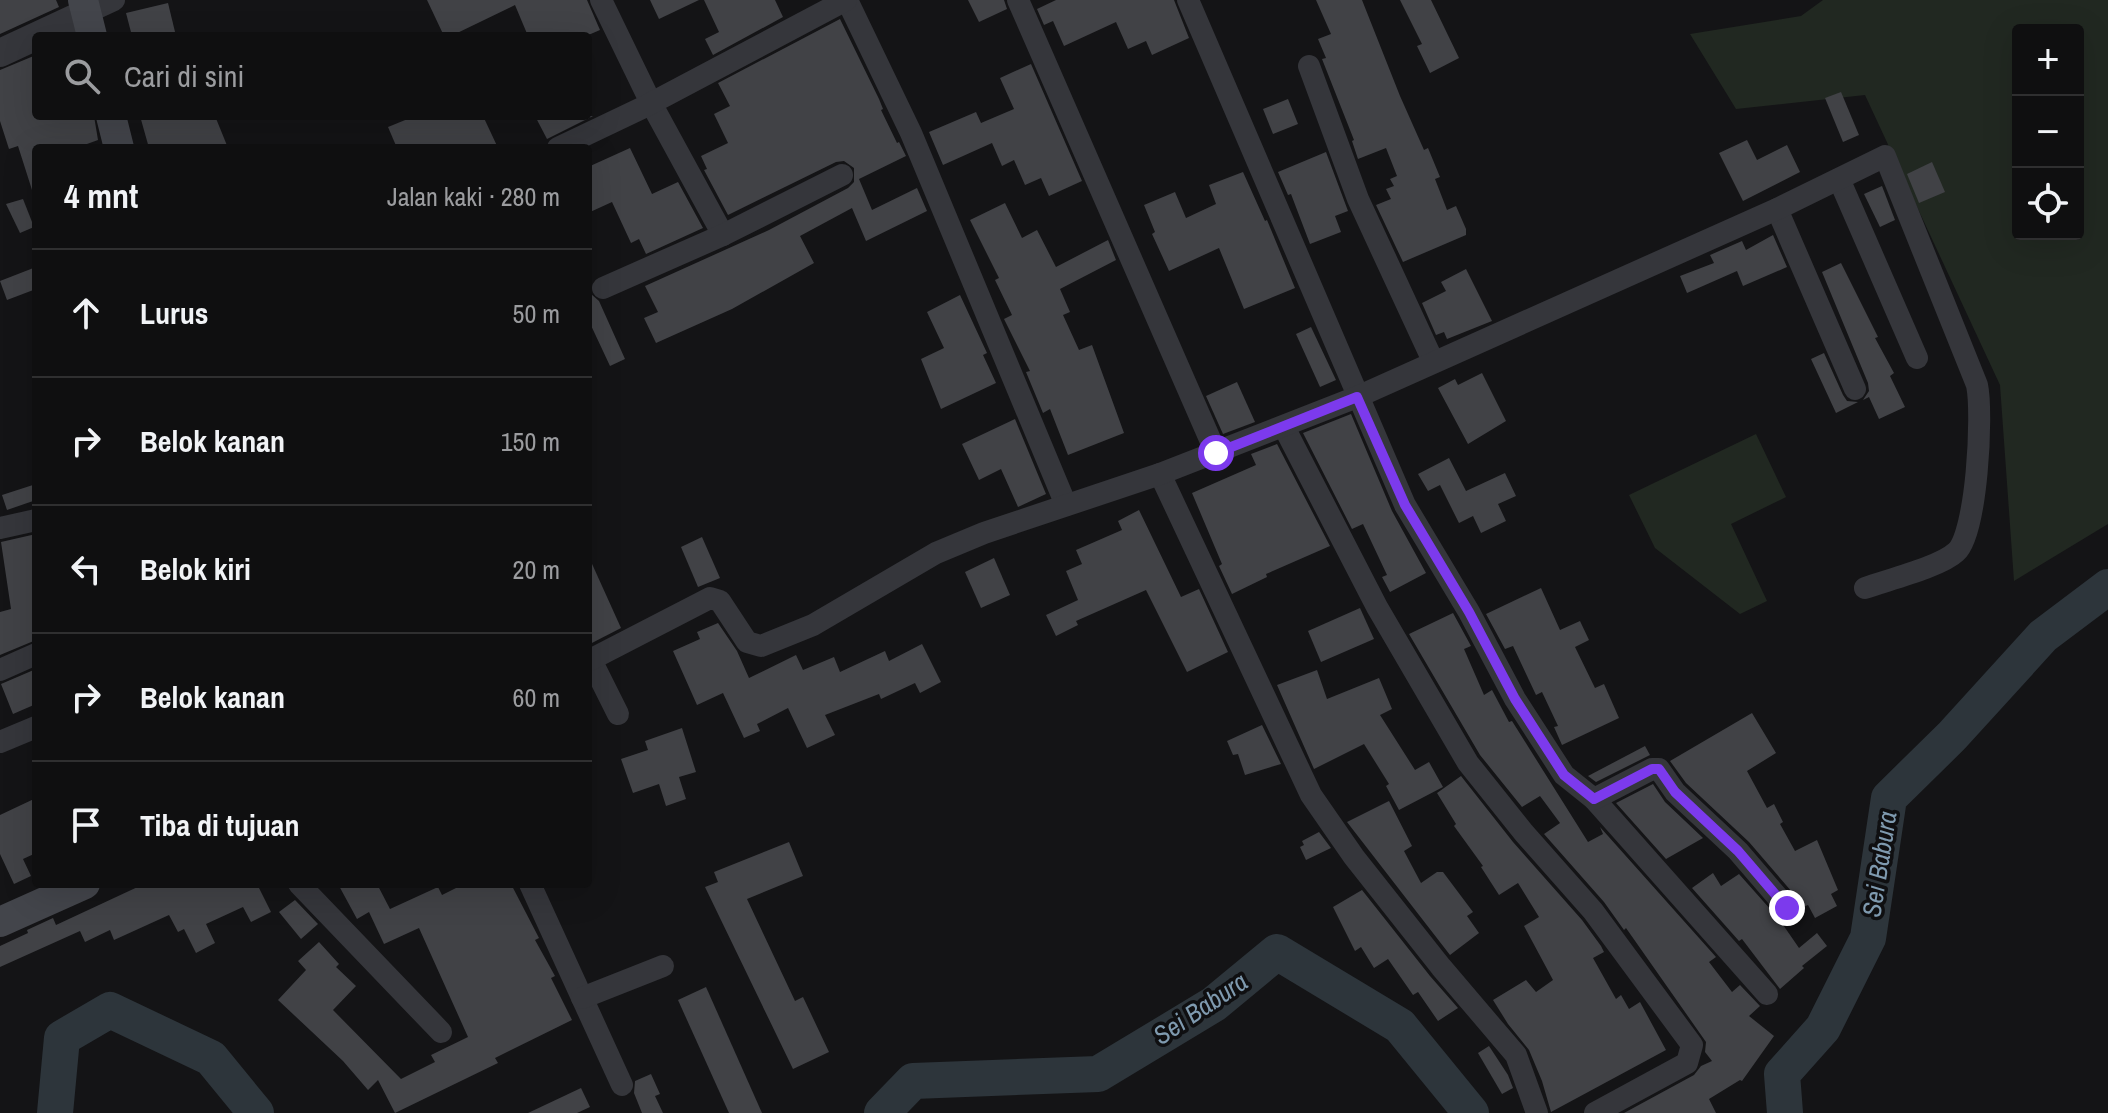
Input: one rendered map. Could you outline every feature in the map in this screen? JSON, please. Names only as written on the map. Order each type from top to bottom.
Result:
[{"type":"main road","points":[[112,120],[118,144]]},
{"type":"main road","points":[[0,922],[76,888]]},
{"type":"street","points":[[49,32],[114,0]]},
{"type":"street","points":[[601,0],[651,103],[723,235]]},
{"type":"street","points":[[566,144],[846,0],[911,133],[1066,505]]},
{"type":"street","points":[[1018,0],[1216,453]]},
{"type":"street","points":[[1191,1],[1405,505],[1469,612],[1515,699],[1564,775],[1594,799],[1767,994]]},
{"type":"street","points":[[0,53],[32,39]]},
{"type":"street","points":[[1309,66],[1358,199],[1433,361]]},
{"type":"street","points":[[592,660],[710,598],[720,601],[747,642],[761,646],[813,625],[936,553],[984,533],[1160,474],[1357,397],[1777,209],[1885,156],[1977,385],[1981,416],[1973,496],[1964,543],[1947,559],[1865,588]]},
{"type":"street","points":[[603,288],[723,235],[842,175]]},
{"type":"street","points":[[1839,179],[1917,358]]},
{"type":"street","points":[[1777,209],[1855,389]]},
{"type":"street","points":[[1284,427],[1377,607],[1468,763],[1593,911],[1692,1045],[1687,1063],[1595,1113]]},
{"type":"street","points":[[1160,474],[1311,795],[1354,857],[1516,1055],[1537,1113]]},
{"type":"street","points":[[0,528],[32,521]]},
{"type":"street","points":[[0,670],[32,656]]},
{"type":"street","points":[[592,665],[618,714]]},
{"type":"street","points":[[0,742],[32,729]]},
{"type":"street","points":[[1594,799],[1652,769],[1659,769],[1675,792],[1738,851],[1787,908]]},
{"type":"street","points":[[303,888],[441,1032]]},
{"type":"street","points":[[532,888],[622,1085]]},
{"type":"street","points":[[582,998],[663,966]]},
{"type":"shaded area","points":[[1823,0],[2108,0],[2108,524],[2014,581],[2000,385],[1865,95],[1736,109],[1690,34],[1801,16]]},
{"type":"shaded area","points":[[1756,434],[1786,497],[1731,524],[1767,601],[1740,614],[1655,548],[1629,495]]},
{"type":"building","points":[[0,0],[56,0],[59,7],[0,34]]},
{"type":"building","points":[[427,0],[587,0],[600,30],[592,33],[526,32],[515,5],[459,32],[442,32]]},
{"type":"building","points":[[650,0],[699,0],[659,19]]},
{"type":"building","points":[[704,0],[775,0],[783,17],[713,55],[705,39],[719,32]]},
{"type":"building","points":[[968,0],[1004,0],[1007,9],[979,22]]},
{"type":"building","points":[[1056,0],[1174,0],[1189,38],[1152,55],[1146,41],[1128,49],[1116,22],[1064,46],[1053,21],[1044,25],[1037,9]]},
{"type":"building","points":[[1316,0],[1362,0],[1400,96],[1440,177],[1435,179],[1447,210],[1456,206],[1466,235],[1403,262],[1376,205],[1391,199],[1386,189],[1394,186],[1390,179],[1397,176],[1386,148],[1358,159],[1354,140],[1322,59],[1326,58],[1318,39],[1331,34]]},
{"type":"building","points":[[1400,0],[1431,0],[1459,58],[1430,73],[1417,46],[1422,44]]},
{"type":"building","points":[[168,3],[175,32],[131,32],[126,13]]},
{"type":"building","points":[[840,19],[879,99],[881,110],[906,156],[859,179],[872,210],[917,188],[927,211],[866,241],[852,208],[800,236],[814,263],[732,309],[656,343],[644,318],[658,312],[645,286],[769,230],[854,182],[854,168],[844,161],[836,162],[728,215],[704,170],[707,169],[701,156],[728,143],[714,114],[730,106],[718,83]]},
{"type":"building","points":[[32,57],[32,120],[95,120],[98,140],[87,144],[32,144],[32,190],[18,146],[9,149],[0,121],[0,70]]},
{"type":"building","points":[[1031,64],[1082,181],[1049,196],[1041,178],[1025,185],[1014,160],[1002,166],[992,143],[943,165],[929,132],[976,112],[981,123],[1014,109],[1000,78]]},
{"type":"building","points":[[1841,92],[1859,135],[1843,142],[1825,98]]},
{"type":"building","points":[[1288,99],[1298,124],[1273,134],[1263,109]]},
{"type":"building","points":[[141,120],[217,120],[226,144],[148,144]]},
{"type":"building","points":[[405,120],[485,120],[496,144],[395,144],[388,127]]},
{"type":"building","points":[[537,120],[585,120],[547,139]]},
{"type":"building","points":[[1747,140],[1757,160],[1787,145],[1800,172],[1743,201],[1719,153]]},
{"type":"building","points":[[630,148],[652,194],[678,182],[703,228],[646,254],[639,239],[631,243],[612,202],[592,211],[592,165]]},
{"type":"building","points":[[1326,152],[1348,211],[1335,216],[1341,232],[1310,244],[1291,194],[1288,195],[1278,172]]},
{"type":"building","points":[[1932,162],[1945,192],[1919,203],[1907,174]]},
{"type":"building","points":[[1243,172],[1295,288],[1244,309],[1219,248],[1169,271],[1152,234],[1155,232],[1144,205],[1175,192],[1186,218],[1216,204],[1209,185]]},
{"type":"building","points":[[1882,186],[1895,220],[1880,227],[1864,194]]},
{"type":"building","points":[[23,199],[32,228],[20,233],[6,204]]},
{"type":"building","points":[[1005,203],[1022,238],[1037,230],[1056,267],[1108,240],[1116,260],[1060,289],[1070,312],[1063,315],[1079,350],[1092,345],[1124,433],[1068,455],[1050,409],[1043,413],[1026,372],[1030,371],[1004,319],[1012,315],[995,280],[999,278],[970,220]]},
{"type":"building","points":[[1773,235],[1787,267],[1743,286],[1737,271],[1687,293],[1680,276],[1714,263],[1710,255],[1742,241],[1746,250]]},
{"type":"building","points":[[1841,263],[1894,373],[1890,376],[1905,407],[1879,419],[1869,397],[1863,400],[1869,391],[1868,383],[1822,272]]},
{"type":"building","points":[[32,269],[32,291],[7,300],[0,281]]},
{"type":"building","points":[[1466,269],[1492,321],[1447,339],[1444,332],[1436,335],[1422,303],[1446,291],[1441,282]]},
{"type":"building","points":[[592,295],[599,301],[625,359],[610,366],[592,328]]},
{"type":"building","points":[[960,295],[987,353],[983,355],[996,383],[941,409],[921,359],[944,348],[927,312]]},
{"type":"building","points":[[1311,327],[1336,380],[1320,387],[1296,334]]},
{"type":"building","points":[[1824,353],[1847,401],[1858,402],[1836,413],[1811,359]]},
{"type":"building","points":[[1482,373],[1506,421],[1468,444],[1438,388],[1455,379],[1458,385]]},
{"type":"building","points":[[1237,382],[1255,422],[1223,434],[1206,396]]},
{"type":"building","points":[[1351,414],[1392,511],[1426,573],[1390,592],[1382,577],[1387,575],[1363,524],[1352,529],[1303,433]]},
{"type":"building","points":[[1015,419],[1046,494],[1018,507],[1001,469],[979,480],[962,444]]},
{"type":"building","points":[[1277,444],[1330,546],[1266,574],[1267,577],[1232,594],[1192,493],[1256,465],[1251,454]]},
{"type":"building","points":[[1449,458],[1466,491],[1505,473],[1516,496],[1498,504],[1506,521],[1481,533],[1473,516],[1459,523],[1440,485],[1428,491],[1418,474]]},
{"type":"building","points":[[32,485],[32,501],[7,510],[2,495]]},
{"type":"building","points":[[1139,510],[1181,597],[1199,589],[1228,652],[1187,672],[1146,590],[1076,621],[1078,625],[1056,636],[1046,615],[1078,600],[1066,571],[1082,564],[1076,550],[1122,530],[1118,521]]},
{"type":"building","points":[[32,535],[32,642],[0,655],[0,612],[11,609],[1,542]]},
{"type":"building","points":[[702,537],[720,578],[698,587],[681,547]]},
{"type":"building","points":[[994,558],[1010,595],[981,608],[965,572]]},
{"type":"building","points":[[592,564],[621,628],[592,643]]},
{"type":"building","points":[[1541,588],[1560,630],[1580,621],[1589,640],[1575,647],[1595,688],[1604,684],[1619,718],[1562,745],[1554,727],[1558,726],[1542,692],[1536,695],[1513,646],[1505,649],[1486,614]]},
{"type":"building","points":[[1360,608],[1374,639],[1321,662],[1308,631]]},
{"type":"building","points":[[1453,613],[1471,646],[1464,649],[1484,695],[1492,690],[1509,722],[1512,721],[1588,842],[1603,834],[1600,827],[1716,957],[1709,962],[1732,992],[1740,985],[1760,1006],[1749,1016],[1774,1036],[1742,1081],[1709,1099],[1716,1113],[1624,1113],[1694,1075],[1701,1066],[1712,1061],[1705,1052],[1706,1042],[1626,928],[1624,930],[1604,902],[1544,834],[1560,823],[1540,796],[1522,807],[1480,755],[1409,634]]},
{"type":"building","points":[[718,623],[737,651],[749,678],[796,655],[803,670],[834,657],[840,672],[885,651],[889,661],[922,644],[941,682],[920,693],[915,683],[881,699],[879,694],[825,715],[835,735],[807,748],[788,708],[757,724],[760,731],[744,738],[723,693],[697,705],[673,651],[700,639],[697,632]]},
{"type":"building","points":[[1317,670],[1327,699],[1379,678],[1392,709],[1380,715],[1415,770],[1429,762],[1443,787],[1399,810],[1386,786],[1389,784],[1364,744],[1314,769],[1277,685]]},
{"type":"building","points":[[32,671],[32,706],[13,714],[1,684]]},
{"type":"building","points":[[1752,713],[1776,753],[1747,771],[1767,808],[1774,804],[1783,822],[1780,824],[1795,851],[1817,840],[1838,890],[1831,894],[1837,906],[1815,918],[1808,905],[1801,908],[1798,899],[1749,842],[1686,783],[1670,761]]},
{"type":"building","points":[[1262,725],[1281,764],[1245,775],[1238,754],[1233,755],[1227,741]]},
{"type":"building","points":[[682,728],[696,772],[679,777],[686,799],[666,806],[659,784],[633,793],[621,759],[648,750],[645,741]]},
{"type":"building","points":[[1645,746],[1650,755],[1596,782],[1588,776]]},
{"type":"building","points":[[1461,776],[1513,842],[1582,920],[1604,952],[1593,958],[1616,999],[1621,995],[1629,1009],[1640,1002],[1666,1050],[1551,1112],[1529,1050],[1493,1000],[1526,980],[1536,992],[1553,980],[1524,926],[1539,917],[1518,883],[1499,895],[1483,866],[1454,826],[1456,824],[1437,793]]},
{"type":"building","points":[[1653,784],[1665,802],[1703,838],[1666,859],[1616,803]]},
{"type":"building","points":[[32,800],[32,855],[23,859],[31,876],[14,884],[0,854],[0,815]]},
{"type":"building","points":[[1389,801],[1412,846],[1404,851],[1421,883],[1437,872],[1443,872],[1473,912],[1467,916],[1479,933],[1450,955],[1347,822]]},
{"type":"building","points":[[1319,832],[1331,848],[1306,860],[1300,847],[1304,845],[1302,841]]},
{"type":"building","points":[[789,842],[803,876],[747,899],[795,1001],[803,997],[829,1052],[793,1069],[705,887],[718,882],[714,872]]},
{"type":"building","points":[[1713,873],[1721,886],[1739,874],[1779,919],[1799,948],[1817,933],[1827,946],[1780,989],[1742,939],[1739,941],[1692,888]]},
{"type":"building","points":[[135,888],[259,888],[271,912],[251,922],[243,907],[206,924],[215,943],[196,953],[184,929],[178,932],[169,915],[114,940],[110,930],[85,942],[80,931],[0,967],[0,946],[53,918],[56,925]]},
{"type":"building","points":[[340,888],[379,888],[390,909],[436,888],[442,895],[456,888],[513,888],[539,938],[535,940],[555,976],[551,978],[572,1020],[495,1058],[498,1063],[395,1113],[378,1080],[368,1090],[343,1061],[278,1000],[306,970],[298,961],[319,942],[339,964],[336,967],[356,986],[333,1010],[401,1079],[435,1062],[431,1055],[468,1037],[419,928],[384,944],[369,912],[357,919]]},
{"type":"building","points":[[1362,890],[1458,1008],[1438,1021],[1418,992],[1413,995],[1388,959],[1374,968],[1361,947],[1355,951],[1333,907]]},
{"type":"building","points":[[295,900],[318,924],[301,939],[279,912]]},
{"type":"building","points":[[706,987],[762,1113],[729,1113],[678,1000]]},
{"type":"building","points":[[1489,1046],[1513,1088],[1502,1094],[1478,1053]]},
{"type":"building","points":[[651,1074],[660,1094],[655,1096],[663,1113],[642,1113],[634,1093],[635,1081]]},
{"type":"building","points":[[581,1088],[590,1107],[577,1113],[528,1113]]},
{"type":"waterway","name":"Sei Babura","points":[[1785,1113],[1782,1074],[1823,1028],[1868,938],[1889,798],[1952,736],[2043,636],[2108,587]]},
{"type":"waterway","name":"Sei Babura","points":[[882,1113],[913,1081],[1098,1074],[1214,1004],[1277,952],[1400,1026],[1471,1113]]},
{"type":"waterway","name":"Sei Babura","points":[[55,1113],[62,1038],[110,1010],[211,1058],[256,1113]]},
{"type":"route","points":[[1216,453],[1357,397],[1405,505],[1469,612],[1515,699],[1564,775],[1594,799],[1652,769],[1659,769],[1675,792],[1738,851],[1787,908]]}]
